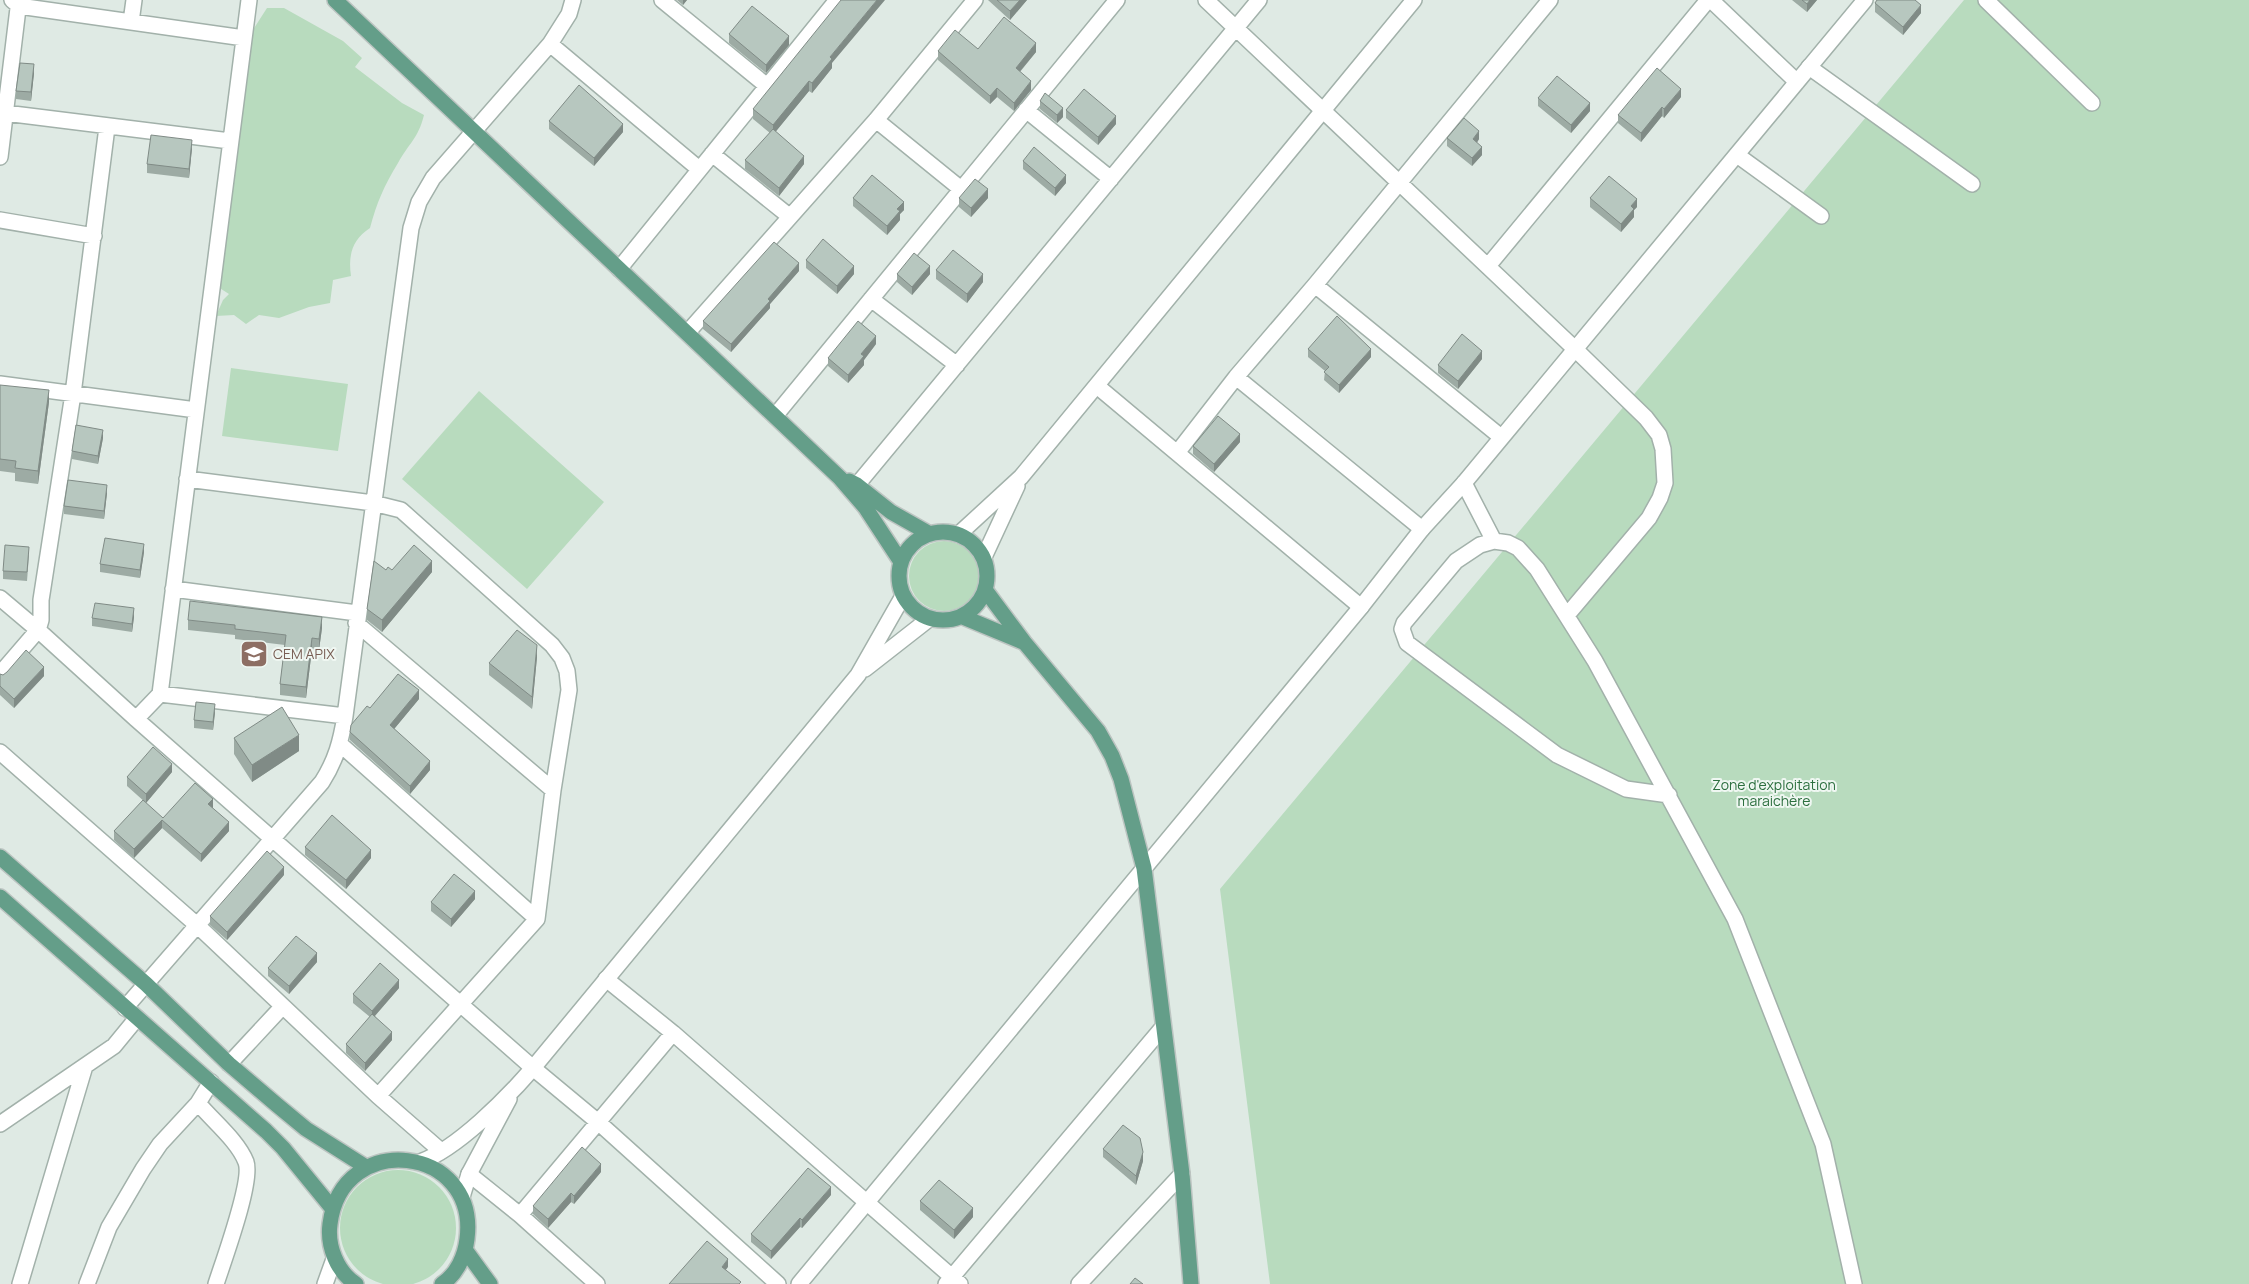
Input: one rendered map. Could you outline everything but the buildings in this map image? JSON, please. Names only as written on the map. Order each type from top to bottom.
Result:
[{"type":"main road","points":[[335,0],[688,332],[840,478],[865,507],[901,562]]},
{"type":"main road","points":[[840,478],[857,485],[891,512],[930,534]]},
{"type":"main road","points":[[944,532],[958,534],[974,543],[984,557],[988,574],[986,591],[977,606],[963,617],[946,621],[929,619],[913,610],[903,596],[898,579],[901,562],[908,549],[917,540],[930,534],[944,532]]},
{"type":"main road","points":[[986,591],[1024,642],[1084,711],[1098,730],[1112,756],[1121,779],[1144,868],[1182,1174],[1191,1284]]},
{"type":"main road","points":[[963,617],[1024,642]]},
{"type":"main road","points":[[0,857],[146,984],[229,1064],[306,1129],[366,1167]]},
{"type":"main road","points":[[0,897],[279,1143],[332,1208]]},
{"type":"main road","points":[[356,1284],[350,1280],[334,1259],[328,1234],[332,1208],[339,1191],[351,1177],[366,1167],[393,1159],[420,1162],[437,1170],[451,1182],[462,1197],[469,1224],[466,1251],[458,1268],[442,1284]]},
{"type":"main road","points":[[466,1251],[490,1284]]},
{"type":"street","points":[[131,22],[134,0]]},
{"type":"street","points":[[136,719],[160,694],[249,0]]},
{"type":"street","points":[[125,1008],[322,782],[332,765],[340,744],[345,716],[410,228],[419,202],[433,178],[550,44],[569,14],[573,0]]},
{"type":"street","points":[[662,0],[767,86]]},
{"type":"street","points":[[688,332],[876,120],[975,0]]},
{"type":"street","points":[[775,416],[1117,0]]},
{"type":"street","points":[[1206,0],[1575,349],[1646,418],[1659,435],[1663,449],[1665,483],[1660,498],[1649,518],[1568,614]]},
{"type":"street","points":[[857,485],[1259,0]]},
{"type":"street","points":[[958,534],[1021,477],[1414,0]]},
{"type":"street","points":[[1177,453],[1236,377],[1315,285],[1550,0]]},
{"type":"street","points":[[1488,266],[1709,0],[1797,82]]},
{"type":"street","points":[[798,1284],[1361,607],[1422,529],[1501,438],[1865,0]]},
{"type":"street","points":[[1986,0],[2092,103]]},
{"type":"street","points":[[619,268],[834,1]]},
{"type":"street","points":[[0,157],[17,2],[131,22],[244,38]]},
{"type":"street","points":[[550,44],[700,169]]},
{"type":"street","points":[[1809,67],[1972,184]]},
{"type":"street","points":[[1026,110],[1111,179]]},
{"type":"street","points":[[876,120],[961,189]]},
{"type":"street","points":[[3,121],[107,127],[230,141]]},
{"type":"street","points":[[0,674],[38,630],[73,394],[107,127]]},
{"type":"street","points":[[712,154],[789,216]]},
{"type":"street","points":[[1736,155],[1821,216]]},
{"type":"street","points":[[0,220],[94,236]]},
{"type":"street","points":[[1315,285],[1501,438]]},
{"type":"street","points":[[871,299],[957,365]]},
{"type":"street","points":[[1236,377],[1422,529]]},
{"type":"street","points":[[0,384],[196,410]]},
{"type":"street","points":[[1097,386],[1361,607]]},
{"type":"street","points":[[984,557],[1021,477]]},
{"type":"street","points":[[187,479],[373,502],[401,510],[552,645],[562,658],[567,671],[569,690],[553,790],[537,919],[378,1096]]},
{"type":"street","points":[[1464,482],[1494,541]]},
{"type":"street","points":[[1669,795],[1626,789],[1561,758],[1407,643],[1402,629],[1456,561],[1468,551],[1494,541],[1508,543],[1518,548],[1528,557],[1568,614],[1669,795],[1735,919],[1823,1144],[1854,1284]]},
{"type":"street","points":[[173,589],[357,618],[553,790]]},
{"type":"street","points":[[420,1162],[441,1151],[513,1091],[533,1068],[858,675],[903,596]]},
{"type":"street","points":[[0,598],[533,1068],[598,1122],[778,1284]]},
{"type":"street","points":[[858,675],[929,619]]},
{"type":"street","points":[[160,694],[345,716]]},
{"type":"street","points":[[340,744],[537,919]]},
{"type":"street","points":[[0,752],[198,926],[378,1096],[441,1151]]},
{"type":"street","points":[[606,978],[866,1202],[953,1282],[1163,1027]]},
{"type":"street","points":[[229,1064],[282,1007]]},
{"type":"street","points":[[0,1124],[114,1046],[137,1018]]},
{"type":"street","points":[[520,1215],[672,1033]]},
{"type":"street","points":[[20,1284],[85,1066]]},
{"type":"street","points":[[87,1284],[109,1226],[143,1169],[160,1144],[198,1103],[211,1082]]},
{"type":"street","points":[[462,1197],[469,1174],[513,1091]]},
{"type":"street","points":[[198,1103],[238,1147],[247,1165],[246,1182],[239,1212],[216,1284]]},
{"type":"street","points":[[469,1174],[520,1215],[597,1284]]},
{"type":"street","points":[[1079,1284],[1182,1174]]},
{"type":"street","points":[[325,1284],[334,1259]]},
{"type":"green space","name":"Zone d'exploitation maraichère","points":[[1964,0],[2249,0],[2249,1284],[1270,1284],[1220,889]]},
{"type":"green space","points":[[267,8],[284,8],[343,41],[362,58],[355,67],[402,103],[424,115],[416,135],[385,187],[370,228],[355,243],[350,261],[351,276],[333,280],[330,303],[309,307],[279,318],[259,315],[246,324],[234,315],[216,316],[223,300],[229,294],[218,287],[251,33]]},
{"type":"green space","points":[[231,368],[348,384],[338,451],[222,436]]},
{"type":"green space","points":[[479,391],[604,502],[527,589],[402,479]]},
{"type":"green space","points":[[937,541],[951,541],[964,547],[973,556],[979,569],[977,589],[969,601],[951,611],[937,611],[924,605],[915,596],[909,583],[909,569],[915,556],[924,547]]},
{"type":"green space","points":[[398,1170],[420,1175],[439,1187],[451,1206],[456,1228],[451,1250],[439,1269],[420,1281],[398,1286],[376,1281],[357,1269],[345,1250],[340,1228],[345,1206],[357,1187],[376,1175]]},
{"type":"place","name":"CEM APIX","points":[[254,654]]}]
